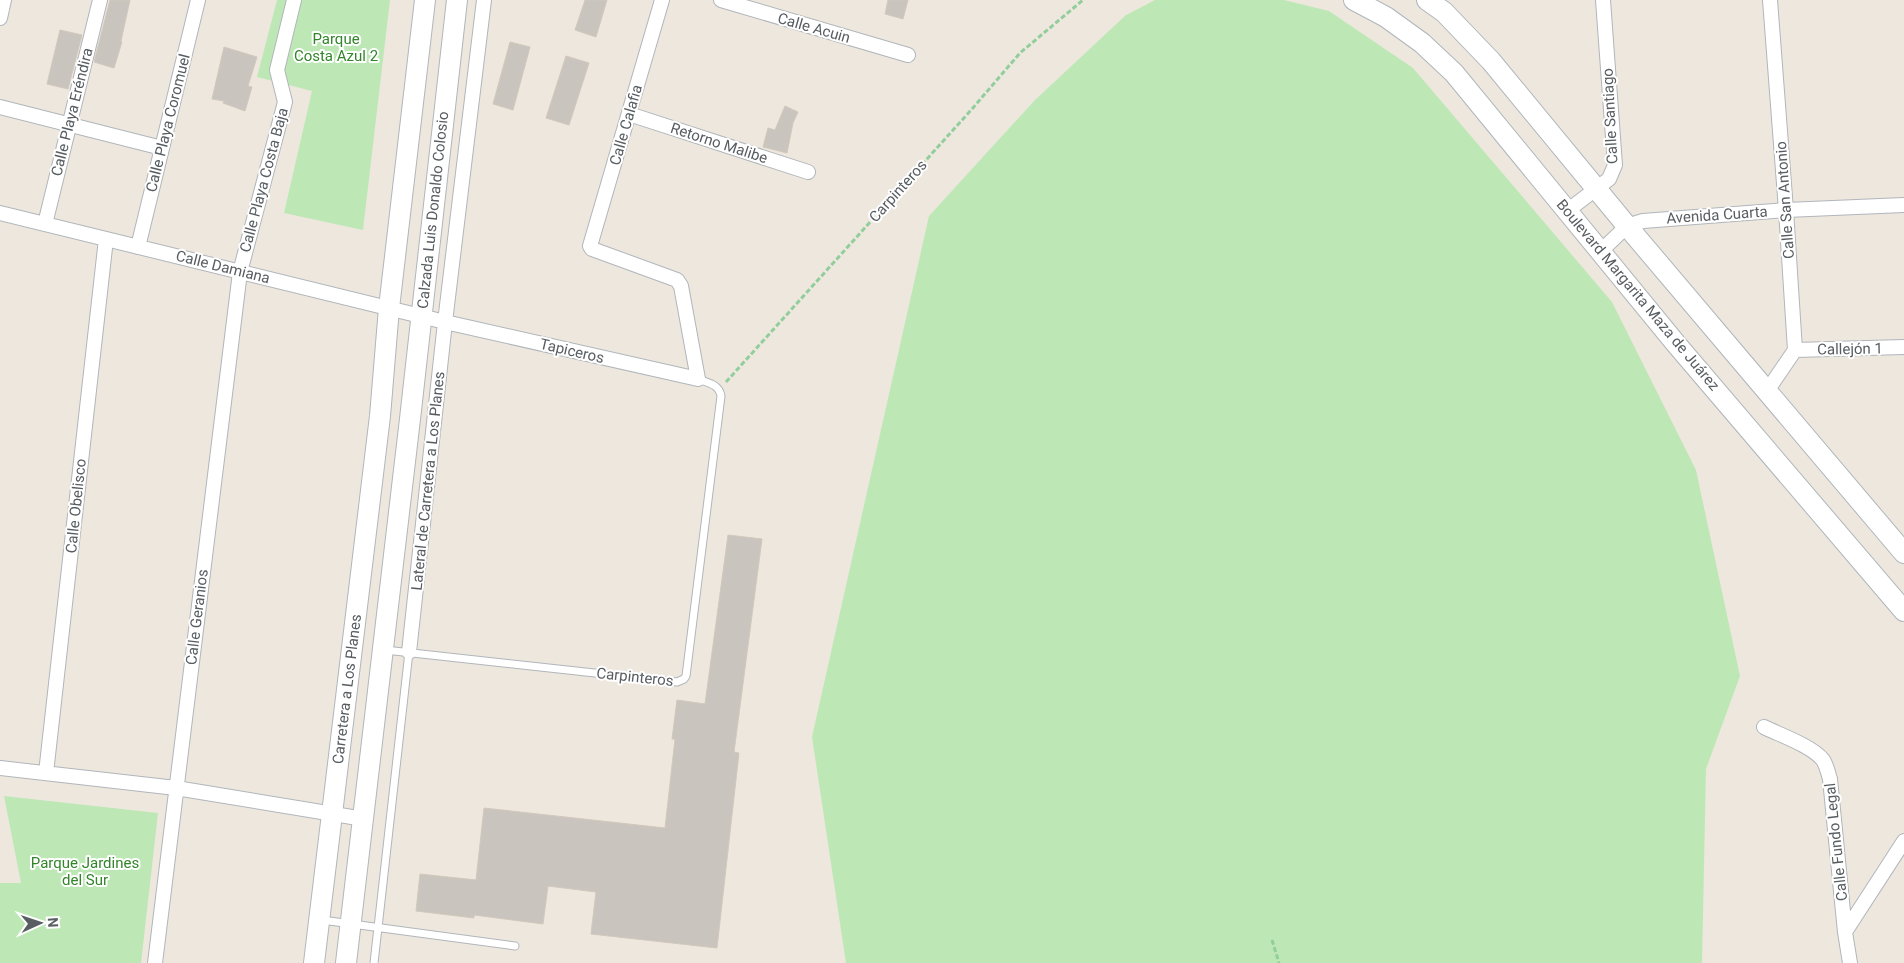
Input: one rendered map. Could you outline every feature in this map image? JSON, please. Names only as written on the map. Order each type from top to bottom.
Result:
[{"type":"main road","name":"Calzada Luis Donaldo Colosio","points":[[380,416],[390,308],[425,0]]},
{"type":"main road","name":"Calzada Luis Donaldo Colosio","points":[[410,419],[456,0]]},
{"type":"main road","name":"Boulevard Margarita Maza de Juárez","points":[[1354,0],[1386,17],[1422,43],[1454,73],[1684,353],[1904,611]]},
{"type":"main road","points":[[1427,0],[1444,12],[1491,61],[1627,226],[1904,553]]},
{"type":"main road","name":"Carretera a Los Planes","points":[[314,963],[380,416]]},
{"type":"main road","name":"Carretera a Los Planes","points":[[346,963],[410,419]]},
{"type":"street","points":[[0,18],[4,0]]},
{"type":"street","name":"Calle Playa Eréndira","points":[[45,224],[100,0]]},
{"type":"street","name":"Calle Playa Coromuel","points":[[138,247],[198,0]]},
{"type":"street","name":"Calle Playa Costa Baja","points":[[240,272],[285,102],[277,70],[294,0]]},
{"type":"street","name":"Lateral de Carretera a Los Planes","points":[[409,652],[484,0]]},
{"type":"street","name":"Calle Calafia","points":[[662,0],[590,244],[592,249],[677,280],[681,286],[698,379]]},
{"type":"street","name":"Calle Acuin","points":[[721,0],[908,55]]},
{"type":"street","name":"Calle Santiago","points":[[1568,210],[1608,178],[1615,165],[1604,0]]},
{"type":"street","name":"Calle San Antonio","points":[[1770,0],[1795,350]]},
{"type":"street","points":[[0,107],[162,148]]},
{"type":"street","name":"Retorno Malibe","points":[[629,114],[808,172]]},
{"type":"street","name":"Avenida Cuarta","points":[[1627,226],[1643,221],[1786,210],[1904,205]]},
{"type":"street","name":"Calle Damiana","points":[[0,213],[446,322]]},
{"type":"street","points":[[1601,252],[1627,226]]},
{"type":"street","name":"Calle Obelisco","points":[[46,773],[106,239]]},
{"type":"street","name":"Calle Geranios","points":[[156,963],[240,272]]},
{"type":"street","name":"Tapiceros","points":[[446,322],[698,379]]},
{"type":"street","name":"Callejón 1","points":[[1795,350],[1904,348]]},
{"type":"street","points":[[1767,392],[1795,350]]},
{"type":"street","name":"Calle Fundo Legal","points":[[1764,727],[1815,752],[1823,760],[1827,769],[1830,779],[1845,932],[1850,963]]},
{"type":"street","points":[[0,768],[176,788],[364,819]]},
{"type":"street","points":[[1845,932],[1904,842]]},
{"type":"lane","points":[[698,379],[720,389]]},
{"type":"lane","name":"Carpinteros","points":[[384,650],[677,682],[684,680],[720,406],[720,389]]},
{"type":"lane","name":"Lateral de Carretera a Los Planes","points":[[374,963],[409,652]]},
{"type":"lane","points":[[319,920],[515,946]]},
{"type":"path","name":"Carpinteros","points":[[720,389],[1020,53],[1083,0]]},
{"type":"path","points":[[1272,940],[1280,963]]},
{"type":"green space","name":"Parque Costa Azul 2","points":[[277,0],[390,0],[363,230],[284,213],[312,91],[257,77]]},
{"type":"green space","points":[[1155,0],[1284,0],[1329,11],[1413,68],[1612,302],[1696,470],[1740,676],[1706,769],[1702,963],[846,963],[812,737],[929,216],[1035,100],[1126,15]]},
{"type":"green space","name":"Parque Jardines del Sur","points":[[4,796],[158,813],[141,963],[0,963],[0,883],[21,883]]},
{"type":"building","points":[[110,0],[130,0],[122,42],[114,68],[94,62]]},
{"type":"building","points":[[585,0],[607,0],[596,37],[575,30]]},
{"type":"building","points":[[888,0],[908,0],[903,19],[885,14]]},
{"type":"building","points":[[60,30],[82,35],[68,89],[47,84]]},
{"type":"building","points":[[510,42],[530,47],[513,110],[493,104]]},
{"type":"building","points":[[224,47],[257,57],[248,86],[252,87],[245,111],[223,103],[224,101],[212,99]]},
{"type":"building","points":[[566,56],[589,63],[569,125],[546,118]]},
{"type":"building","points":[[785,106],[798,112],[793,123],[787,153],[763,147],[768,128],[775,130]]},
{"type":"building","points":[[728,535],[762,539],[734,752],[739,753],[717,948],[591,934],[596,892],[548,886],[543,924],[474,915],[474,918],[416,911],[420,874],[476,880],[484,808],[665,828],[675,739],[672,739],[677,700],[705,704]]}]
